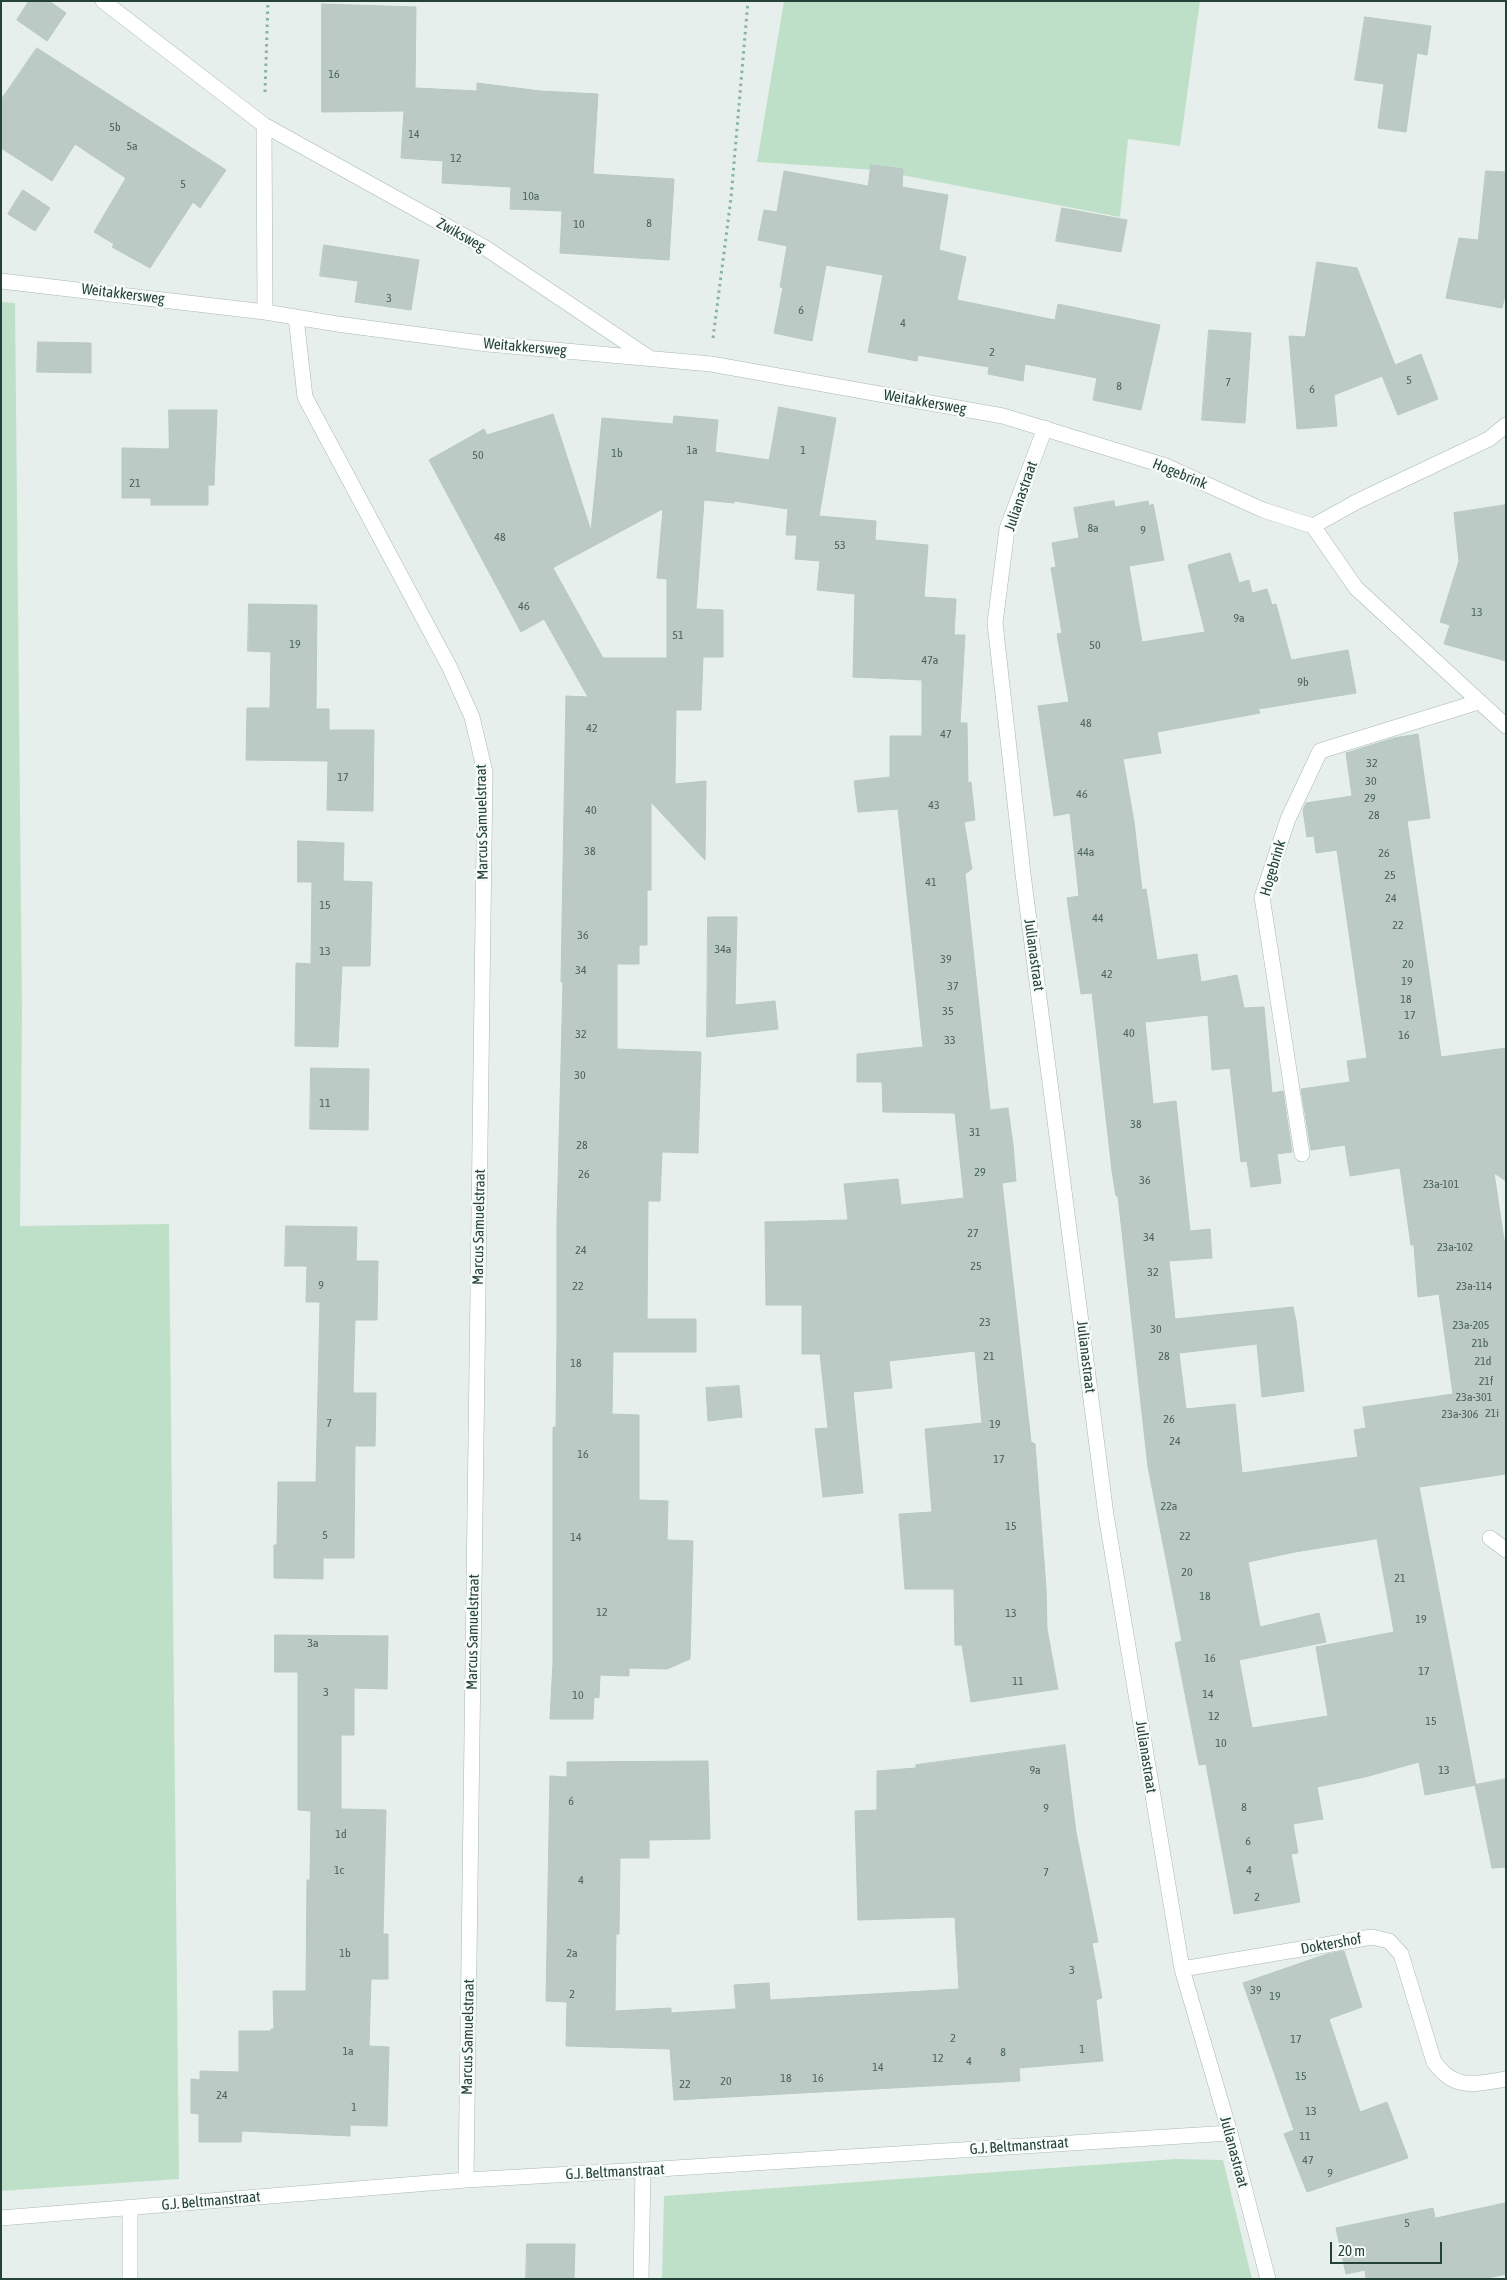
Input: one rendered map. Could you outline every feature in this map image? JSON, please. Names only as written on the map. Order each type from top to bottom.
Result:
[{"type":"street","name":"Zwiksweg","points":[[103,1],[264,126],[484,247],[650,358]]},
{"type":"street","points":[[264,126],[266,312]]},
{"type":"street","name":"Weitakkersweg","points":[[1,281],[266,312],[488,344],[712,364],[1003,416],[1045,428]]},
{"type":"street","name":"Marcus Samuelstraat","points":[[296,317],[305,397],[450,668],[472,717],[485,772],[466,2180]]},
{"type":"street","points":[[1506,425],[1489,439],[1358,501],[1313,526],[1356,588],[1506,726]]},
{"type":"street","name":"Hogebrink","points":[[1045,428],[1166,466],[1263,510],[1313,526]]},
{"type":"street","name":"Julianastraat","points":[[1045,428],[1007,529],[995,623],[1023,874],[1106,1515],[1182,1969],[1230,2133],[1268,2279]]},
{"type":"street","name":"Hogebrink","points":[[1302,1154],[1262,896],[1288,819],[1320,751],[1478,702]]},
{"type":"street","points":[[1490,1538],[1506,1550]]},
{"type":"street","name":"Doktershof","points":[[1182,1969],[1372,1936],[1389,1942],[1401,1954],[1434,2062],[1443,2075],[1456,2083],[1470,2084],[1506,2079]]},
{"type":"street","name":"G.J. Beltmanstraat","points":[[1,2218],[466,2180],[1230,2133]]},
{"type":"street","points":[[641,2279],[643,2170]]},
{"type":"street","points":[[130,2207],[130,2279]]},
{"type":"path","points":[[264,126],[268,1]]},
{"type":"path","points":[[712,364],[731,198],[748,1]]},
{"type":"green space","points":[[784,1],[1200,1],[1180,146],[1128,139],[1120,217],[876,170],[757,162]]},
{"type":"green space","points":[[1,302],[15,303],[22,1012],[20,1226],[169,1224],[179,2179],[1,2191]]},
{"type":"green space","points":[[1176,2159],[1223,2160],[1252,2279],[662,2279],[664,2196]]},
{"type":"building","points":[[29,1],[49,1],[66,13],[47,41],[17,20]]},
{"type":"building","points":[[322,4],[416,7],[415,88],[477,91],[477,83],[540,91],[598,94],[593,174],[674,179],[669,260],[560,253],[562,211],[510,209],[511,187],[442,183],[443,161],[401,158],[404,111],[322,112]]},
{"type":"building","points":[[1365,17],[1431,26],[1427,55],[1417,53],[1406,132],[1378,128],[1384,84],[1355,80]]},
{"type":"building","points":[[37,48],[226,170],[200,208],[193,202],[150,268],[112,247],[114,244],[94,232],[126,178],[75,144],[52,181],[1,148],[1,100]]},
{"type":"building","points":[[871,165],[903,169],[902,187],[948,195],[939,250],[966,257],[957,300],[1055,320],[1058,304],[1160,325],[1141,410],[1093,400],[1097,378],[1025,364],[1023,381],[988,374],[989,367],[918,355],[917,361],[868,352],[883,275],[826,265],[812,341],[774,333],[783,288],[780,287],[787,246],[758,240],[764,210],[777,212],[784,171],[868,186]]},
{"type":"building","points":[[1486,171],[1506,172],[1506,291],[1502,308],[1446,298],[1459,238],[1478,240]]},
{"type":"building","points":[[23,190],[50,208],[35,231],[8,214]]},
{"type":"building","points":[[1062,208],[1127,220],[1121,252],[1056,241]]},
{"type":"building","points":[[324,245],[419,260],[411,310],[355,302],[358,281],[320,276]]},
{"type":"building","points":[[1317,262],[1357,268],[1395,365],[1421,354],[1438,399],[1398,415],[1382,376],[1334,395],[1337,426],[1297,429],[1289,336],[1305,337]]},
{"type":"building","points":[[1209,330],[1251,333],[1245,423],[1202,420]]},
{"type":"building","points":[[38,342],[91,343],[91,373],[37,372]]},
{"type":"building","points":[[779,407],[836,418],[819,516],[876,521],[875,540],[928,545],[924,597],[956,599],[954,635],[965,635],[960,723],[967,723],[968,783],[971,782],[975,820],[964,822],[972,869],[965,874],[990,1110],[1008,1108],[1013,1145],[1016,1181],[1002,1183],[1031,1442],[1035,1444],[1046,1588],[1047,1629],[1058,1689],[971,1702],[962,1645],[955,1645],[954,1589],[905,1589],[899,1514],[932,1512],[925,1429],[982,1423],[975,1351],[889,1361],[892,1388],[853,1392],[863,1493],[823,1497],[815,1429],[828,1428],[820,1354],[802,1354],[802,1305],[766,1305],[765,1222],[848,1220],[844,1184],[898,1179],[901,1205],[964,1198],[955,1113],[883,1112],[882,1082],[857,1082],[857,1054],[923,1047],[898,809],[858,812],[854,781],[890,777],[890,736],[922,736],[922,680],[853,677],[855,594],[817,590],[820,561],[795,559],[797,535],[786,535],[788,509],[734,501],[734,503],[704,500],[696,609],[723,610],[723,657],[703,657],[701,710],[676,710],[675,784],[706,781],[705,860],[651,802],[651,890],[647,890],[647,945],[639,945],[639,964],[617,964],[617,1049],[701,1052],[698,1153],[662,1152],[660,1201],[648,1201],[647,1319],[696,1319],[696,1352],[613,1352],[612,1414],[639,1415],[639,1500],[668,1501],[667,1540],[693,1541],[690,1659],[667,1669],[629,1668],[629,1676],[600,1675],[599,1698],[594,1697],[593,1719],[550,1719],[553,1663],[553,1427],[556,1427],[557,1221],[563,982],[561,982],[566,696],[588,697],[544,619],[521,632],[429,460],[484,429],[487,435],[553,414],[591,531],[602,418],[673,424],[674,416],[718,420],[715,452],[769,460]],"holes":[[[663,509],[657,578],[667,579],[667,658],[603,658],[553,568]]]},
{"type":"building","points":[[169,410],[217,410],[214,485],[208,485],[208,505],[151,505],[151,498],[122,498],[122,448],[169,449]]},
{"type":"building","points":[[1114,501],[1115,507],[1148,501],[1149,506],[1153,504],[1164,560],[1129,566],[1142,642],[1205,632],[1188,565],[1230,553],[1239,583],[1249,580],[1252,593],[1267,589],[1272,605],[1276,604],[1291,660],[1348,650],[1356,693],[1258,709],[1260,713],[1157,732],[1161,753],[1123,759],[1134,822],[1142,890],[1146,889],[1157,960],[1197,954],[1201,982],[1237,975],[1244,1008],[1264,1007],[1272,1093],[1283,1091],[1292,1152],[1277,1154],[1281,1183],[1251,1187],[1247,1161],[1241,1162],[1230,1068],[1212,1070],[1208,1015],[1145,1022],[1153,1104],[1176,1101],[1190,1231],[1210,1229],[1212,1258],[1169,1261],[1175,1319],[1293,1307],[1304,1391],[1262,1397],[1257,1344],[1179,1353],[1186,1409],[1235,1404],[1242,1473],[1358,1457],[1354,1430],[1366,1428],[1363,1407],[1453,1394],[1439,1294],[1418,1297],[1414,1245],[1411,1245],[1400,1168],[1350,1176],[1345,1145],[1311,1150],[1301,1089],[1350,1082],[1347,1061],[1367,1058],[1337,850],[1316,853],[1314,836],[1307,837],[1303,810],[1306,803],[1352,796],[1346,753],[1394,738],[1418,734],[1430,818],[1407,821],[1441,1057],[1506,1048],[1506,1181],[1494,1173],[1506,1253],[1506,1474],[1419,1487],[1476,1785],[1425,1795],[1419,1762],[1365,1777],[1317,1787],[1323,1819],[1293,1824],[1298,1853],[1291,1854],[1300,1902],[1234,1914],[1206,1764],[1199,1765],[1175,1643],[1182,1641],[1148,1467],[1118,1196],[1116,1196],[1112,1171],[1092,993],[1081,994],[1067,898],[1079,896],[1070,813],[1054,816],[1038,706],[1069,702],[1057,634],[1062,633],[1051,568],[1056,567],[1052,543],[1079,538],[1074,508]],"holes":[[[1377,1539],[1394,1632],[1316,1647],[1328,1716],[1252,1728],[1239,1660],[1326,1642],[1319,1613],[1260,1627],[1248,1562],[1295,1552]]]},
{"type":"building","points":[[1506,505],[1506,661],[1444,644],[1450,625],[1440,622],[1459,561],[1454,513]]},
{"type":"building","points":[[249,604],[317,605],[316,709],[329,709],[329,730],[374,730],[373,811],[327,810],[328,761],[246,760],[247,708],[270,708],[271,652],[248,651]]},
{"type":"building","points":[[298,841],[344,843],[343,881],[372,882],[370,966],[342,966],[338,1047],[295,1046],[296,963],[311,964],[312,882],[298,882]]},
{"type":"building","points":[[708,917],[737,917],[735,1005],[775,1001],[778,1029],[707,1037]]},
{"type":"building","points":[[311,1068],[369,1069],[368,1130],[310,1129]]},
{"type":"building","points":[[286,1226],[357,1227],[356,1261],[378,1261],[377,1320],[355,1320],[353,1393],[376,1393],[375,1446],[355,1446],[354,1558],[323,1558],[323,1579],[274,1578],[274,1545],[277,1545],[278,1482],[316,1482],[320,1302],[306,1302],[307,1266],[285,1266]]},
{"type":"building","points":[[739,1386],[742,1417],[708,1421],[706,1388]]},
{"type":"building","points":[[275,1635],[388,1636],[387,1689],[354,1688],[354,1735],[341,1735],[341,1809],[386,1810],[383,1934],[388,1934],[388,1979],[371,1979],[369,2046],[389,2047],[387,2126],[350,2125],[350,2136],[242,2131],[241,2142],[199,2142],[199,2114],[191,2113],[191,2079],[200,2080],[200,2071],[239,2072],[239,2031],[271,2031],[271,2029],[274,2029],[273,1991],[306,1991],[307,1880],[310,1880],[311,1811],[298,1810],[298,1672],[275,1672]]},
{"type":"building","points":[[1065,1745],[1076,1832],[1098,1942],[1092,1943],[1102,1998],[1096,2000],[1103,2061],[1019,2068],[1020,2081],[674,2100],[670,2049],[566,2046],[567,2002],[546,2001],[550,1776],[567,1777],[567,1762],[708,1761],[710,1839],[649,1840],[649,1858],[620,1858],[619,1934],[616,1934],[615,2011],[671,2008],[671,2013],[736,2009],[734,1985],[769,1983],[770,2000],[959,1989],[955,1917],[858,1920],[855,1811],[877,1810],[877,1771],[916,1768],[916,1765]]},
{"type":"building","points":[[1506,1779],[1506,1867],[1492,1868],[1475,1785]]},
{"type":"building","points":[[1344,1951],[1362,2007],[1329,2019],[1360,2112],[1387,2102],[1408,2158],[1307,2192],[1284,2134],[1294,2130],[1243,1983],[1327,1954]]},
{"type":"building","points":[[1506,2203],[1506,2274],[1483,2279],[1366,2279],[1365,2270],[1346,2274],[1336,2228],[1433,2208],[1435,2218]]},
{"type":"building","points":[[527,2244],[575,2244],[574,2279],[526,2279]]}]
